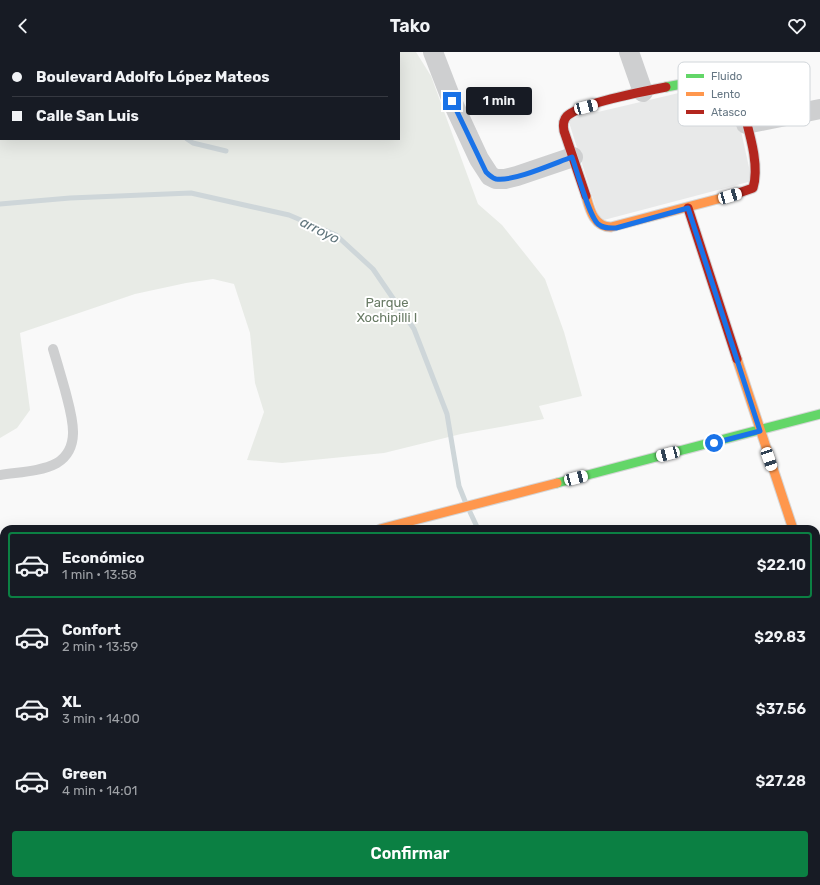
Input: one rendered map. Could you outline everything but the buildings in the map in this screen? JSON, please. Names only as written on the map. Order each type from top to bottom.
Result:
[{"type":"street","points":[[433,52],[452,101],[486,172],[490,176],[496,179],[505,179],[518,176],[572,157]]},
{"type":"street","points":[[629,52],[643,92]]},
{"type":"street","points":[[678,85],[643,92],[586,107],[567,115],[564,120],[563,127],[572,157],[591,212],[597,224],[608,228],[616,228],[750,190],[755,185],[756,180],[754,160],[746,126]]},
{"type":"street","points":[[810,111],[820,109]]},
{"type":"street","points":[[688,208],[792,525]]},
{"type":"street","points":[[405,525],[430,521],[484,502],[760,431],[820,414]]},
{"type":"lane","points":[[0,475],[40,469],[56,463],[66,456],[72,446],[73,420],[53,349]]},
{"type":"shaded area","points":[[678,93],[678,126],[740,126],[752,181],[600,221],[568,119]]},
{"type":"green space","name":"Parque Xochipilli I","points":[[400,52],[416,52],[431,76],[478,204],[502,225],[545,279],[564,332],[582,396],[539,406],[544,419],[461,434],[384,453],[282,463],[247,460],[264,412],[255,383],[250,333],[234,284],[213,279],[135,294],[20,333],[30,410],[17,428],[0,438],[0,140],[400,140]]},
{"type":"waterway","points":[[188,140],[193,143],[226,151]]},
{"type":"waterway","name":"arroyo","points":[[0,204],[70,198],[191,193],[289,215],[336,235],[373,269],[414,329],[447,414],[459,486],[465,501]]},
{"type":"waterway","name":"arroyo","points":[[470,512],[476,525]]},
{"type":"traffic: fast","points":[[666,87],[678,85]]},
{"type":"traffic: fast","points":[[557,483],[820,414]]},
{"type":"traffic: slow","points":[[586,196],[591,212],[597,221],[600,224],[611,227],[733,195]]},
{"type":"traffic: slow","points":[[737,359],[792,525]]},
{"type":"traffic: slow","points":[[395,525],[557,483]]},
{"type":"traffic: jam","points":[[586,196],[563,127],[567,116],[574,111],[599,102],[666,87]]},
{"type":"traffic: jam","points":[[733,195],[753,188],[755,179],[753,148],[748,126]]},
{"type":"traffic: jam","points":[[688,208],[737,359]]},
{"type":"route","points":[[452,101],[486,172],[496,179],[505,179],[518,176],[572,157],[591,212],[597,224],[608,228],[616,228],[688,208],[760,431],[714,443]]}]
